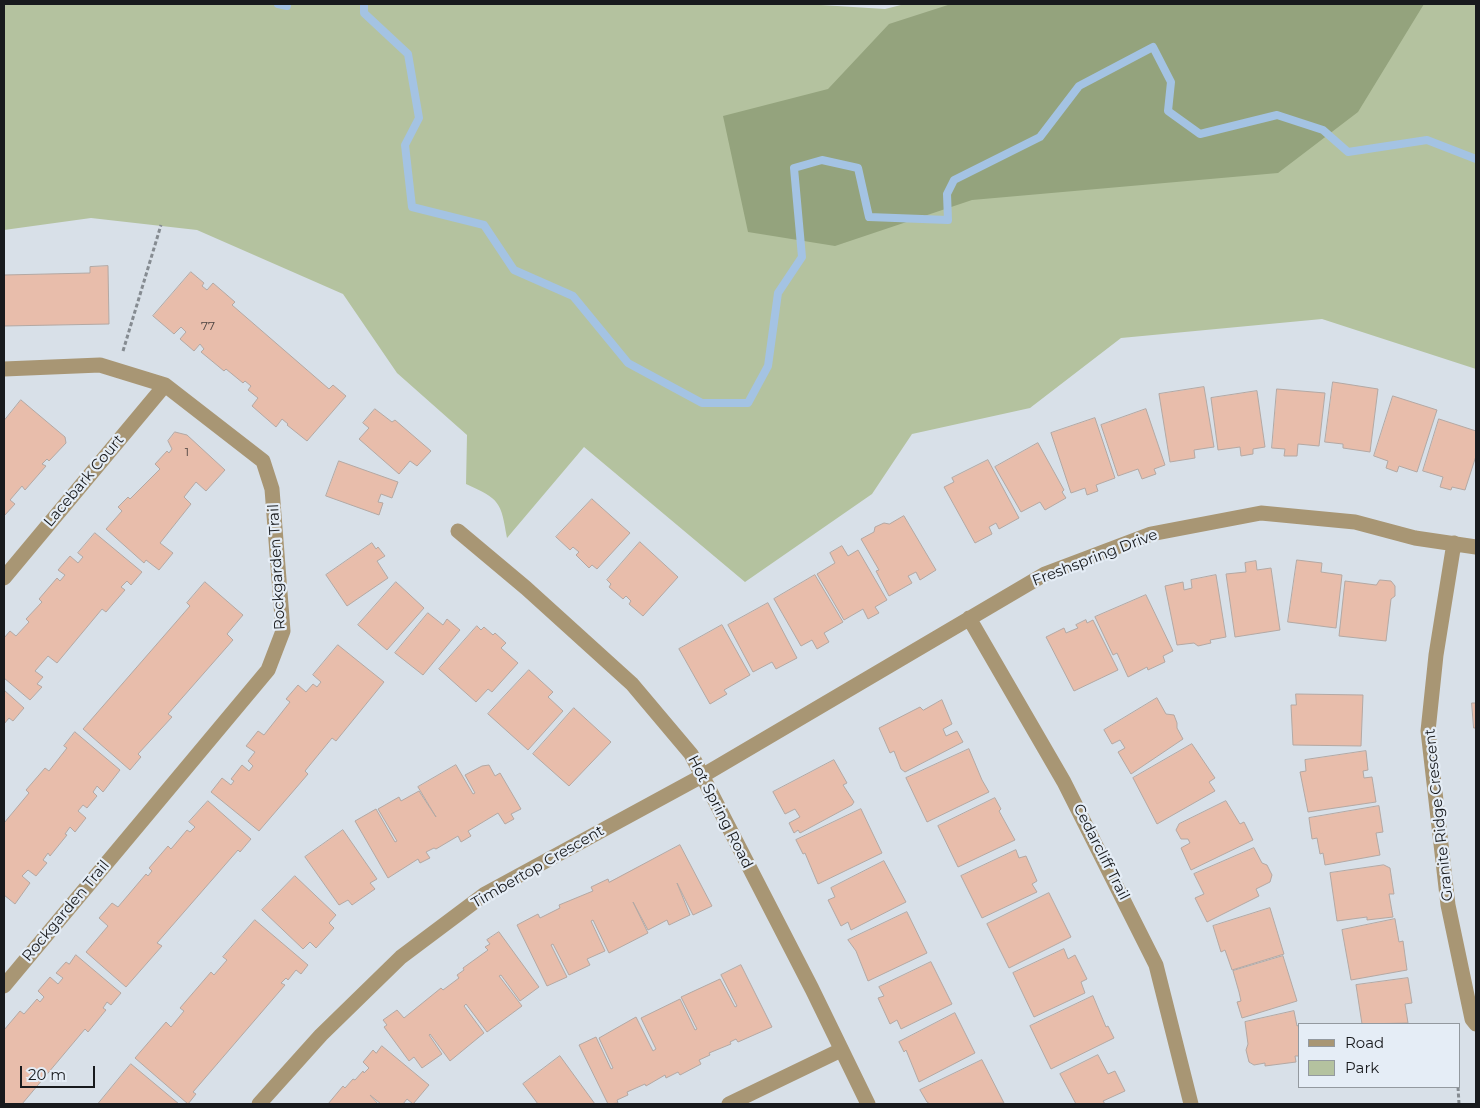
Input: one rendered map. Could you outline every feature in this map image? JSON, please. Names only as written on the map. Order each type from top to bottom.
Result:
[{"type":"street","name":"Rockgarden Trail","points":[[4,369],[100,366],[165,385],[263,461],[272,489],[283,631],[268,670],[4,986]]},
{"type":"street","name":"Lacebark Court","points":[[4,578],[165,385]]},
{"type":"street","name":"Freshspring Drive","points":[[702,776],[1045,574],[1151,534],[1261,513],[1355,522],[1415,538],[1476,547]]},
{"type":"street","name":"Hot Spring Road","points":[[458,532],[526,588],[632,684],[691,754],[868,1104]]},
{"type":"street","name":"Granite Ridge Crescent","points":[[1454,543],[1436,655],[1428,731],[1448,904],[1472,1019],[1476,1024]]},
{"type":"street","name":"Cedarcliff Trail","points":[[969,618],[1064,782],[1156,964],[1191,1104]]},
{"type":"street","name":"Timbertop Crescent","points":[[259,1104],[321,1034],[401,956],[485,894],[702,776]]},
{"type":"street","points":[[729,1104],[842,1050]]},
{"type":"path","points":[[117,370],[161,225]]},
{"type":"path","points":[[1458,1088],[1459,1104]]},
{"type":"green space","points":[[4,4],[805,4],[885,9],[905,4],[1476,4],[1476,369],[1322,319],[1121,338],[1030,408],[912,434],[872,494],[745,582],[584,447],[507,538],[503,516],[497,503],[486,494],[466,484],[467,435],[397,373],[343,294],[197,230],[91,218],[4,230]]},
{"type":"green space","points":[[951,4],[1424,4],[1358,112],[1278,173],[972,200],[835,246],[748,232],[723,116],[828,89],[889,24]]},
{"type":"building","points":[[108,266],[109,324],[4,326],[4,275],[90,273],[90,267]]},
{"type":"building","points":[[191,272],[204,283],[202,286],[207,290],[213,283],[235,302],[232,305],[329,389],[333,385],[346,396],[307,441],[282,419],[276,427],[252,406],[258,398],[248,390],[251,386],[245,381],[243,383],[226,369],[224,371],[201,352],[204,349],[200,344],[194,351],[180,339],[186,332],[181,327],[174,334],[153,316]]},
{"type":"building","points":[[1333,382],[1378,389],[1370,452],[1343,448],[1343,444],[1325,442]]},
{"type":"building","points":[[1204,387],[1214,447],[1194,450],[1195,458],[1170,462],[1159,394]]},
{"type":"building","points":[[1277,389],[1325,393],[1319,446],[1298,444],[1297,456],[1284,456],[1285,449],[1272,448]]},
{"type":"building","points":[[1257,391],[1265,447],[1253,449],[1253,454],[1241,456],[1240,447],[1218,450],[1211,398]]},
{"type":"building","points":[[1393,396],[1437,410],[1417,472],[1399,466],[1397,472],[1386,468],[1388,461],[1374,456]]},
{"type":"building","points":[[21,400],[65,437],[66,443],[49,461],[47,459],[42,464],[46,466],[25,490],[22,486],[10,500],[15,504],[4,516],[4,421]]},
{"type":"building","points":[[375,409],[392,422],[395,420],[431,451],[417,466],[410,461],[399,474],[359,439],[369,428],[363,423]]},
{"type":"building","points":[[1146,409],[1165,465],[1154,469],[1156,474],[1142,479],[1138,469],[1118,476],[1101,425]]},
{"type":"building","points":[[1095,418],[1115,478],[1096,485],[1098,491],[1087,495],[1085,488],[1071,493],[1051,433]]},
{"type":"building","points":[[1439,419],[1476,431],[1476,456],[1465,490],[1452,487],[1451,490],[1440,487],[1443,477],[1423,471]]},
{"type":"building","points":[[175,432],[187,435],[225,470],[206,491],[196,482],[184,497],[191,504],[160,543],[173,553],[159,570],[146,560],[144,563],[106,529],[122,511],[118,507],[128,497],[130,499],[160,469],[155,464],[167,451],[169,453],[172,449],[168,441]]},
{"type":"building","points":[[1038,443],[1064,490],[1062,492],[1066,498],[1045,510],[1040,502],[1021,512],[995,467]]},
{"type":"building","points":[[988,460],[1019,518],[999,529],[996,523],[989,527],[992,534],[975,543],[944,487],[954,482],[952,478]]},
{"type":"building","points":[[339,461],[398,482],[392,498],[381,494],[378,502],[383,503],[379,515],[326,496]]},
{"type":"building","points":[[592,499],[630,533],[597,569],[592,565],[589,568],[576,555],[579,552],[573,547],[570,550],[556,537]]},
{"type":"building","points":[[904,516],[936,570],[920,580],[916,572],[908,576],[912,583],[889,596],[876,571],[879,570],[861,539],[874,532],[875,527],[884,523],[889,524]]},
{"type":"building","points":[[95,533],[142,572],[131,585],[127,581],[121,587],[125,590],[106,612],[102,609],[57,663],[48,656],[35,671],[43,677],[37,684],[42,687],[30,700],[4,678],[4,638],[10,631],[16,636],[29,622],[26,619],[42,602],[39,599],[57,578],[60,581],[65,575],[58,570],[70,556],[78,563],[83,557],[78,553]]},
{"type":"building","points":[[640,542],[678,577],[643,616],[629,604],[631,601],[626,596],[623,599],[609,587],[611,584],[607,580]]},
{"type":"building","points":[[372,543],[385,556],[377,561],[388,578],[347,606],[326,575]]},
{"type":"building","points":[[842,546],[848,556],[858,550],[887,600],[875,607],[879,613],[868,619],[863,609],[844,620],[817,574],[835,563],[830,553]]},
{"type":"building","points":[[1297,560],[1322,563],[1321,572],[1342,575],[1336,628],[1288,622]]},
{"type":"building","points":[[1256,561],[1257,570],[1271,568],[1280,630],[1235,637],[1226,574],[1246,572],[1245,563]]},
{"type":"building","points":[[815,575],[843,622],[824,633],[829,642],[817,649],[812,640],[801,646],[774,599]]},
{"type":"building","points":[[1216,575],[1226,637],[1210,640],[1211,643],[1198,646],[1194,643],[1177,645],[1165,586],[1183,582],[1184,590],[1192,588],[1191,580]]},
{"type":"building","points":[[1380,580],[1391,581],[1395,586],[1395,596],[1391,599],[1386,641],[1339,636],[1345,581],[1376,585]]},
{"type":"building","points":[[205,582],[243,615],[227,634],[233,640],[168,714],[172,717],[138,754],[141,757],[130,770],[83,729],[190,606],[187,603]]},
{"type":"building","points":[[396,582],[424,608],[387,650],[358,625]]},
{"type":"building","points":[[1146,595],[1173,651],[1163,656],[1165,662],[1148,670],[1147,667],[1128,677],[1117,653],[1113,655],[1095,617]]},
{"type":"building","points":[[768,603],[797,658],[776,669],[772,662],[753,672],[728,625]]},
{"type":"building","points":[[428,613],[443,625],[447,619],[460,630],[423,675],[395,653]]},
{"type":"building","points":[[1086,620],[1087,623],[1093,620],[1118,670],[1074,691],[1046,637],[1064,628],[1066,633],[1078,628],[1076,625]]},
{"type":"building","points":[[722,625],[750,675],[724,690],[727,694],[710,704],[679,649]]},
{"type":"building","points":[[477,626],[481,630],[484,627],[493,635],[495,633],[506,643],[501,648],[518,663],[492,692],[488,689],[476,702],[439,669]]},
{"type":"building","points":[[338,645],[384,682],[336,741],[332,738],[305,771],[308,774],[259,831],[211,792],[222,778],[231,785],[234,781],[231,779],[242,765],[249,771],[253,766],[248,761],[255,752],[246,746],[258,731],[264,735],[290,702],[286,699],[298,685],[306,692],[313,684],[317,687],[321,682],[313,675]]},
{"type":"building","points":[[529,670],[553,692],[548,697],[563,711],[528,750],[488,714]]},
{"type":"building","points":[[4,690],[24,708],[13,721],[9,718],[4,724]]},
{"type":"building","points":[[1296,694],[1363,695],[1361,746],[1293,745],[1291,705],[1296,705]]},
{"type":"building","points":[[1157,698],[1166,714],[1174,715],[1177,728],[1183,739],[1131,774],[1118,752],[1125,748],[1120,740],[1112,744],[1104,730]]},
{"type":"building","points":[[942,700],[952,724],[943,729],[946,736],[957,731],[963,742],[905,772],[901,769],[894,751],[890,753],[879,728],[920,707],[923,710]]},
{"type":"building","points":[[1472,703],[1476,703],[1476,728],[1474,728]]},
{"type":"building","points":[[574,708],[611,742],[569,786],[533,754]]},
{"type":"building","points":[[75,732],[120,770],[103,792],[97,786],[93,792],[97,796],[87,808],[83,805],[78,811],[86,818],[75,832],[70,827],[65,834],[67,835],[50,856],[48,853],[43,860],[47,863],[36,876],[28,870],[22,876],[30,883],[15,904],[4,895],[4,823],[29,793],[26,790],[45,768],[49,771],[67,748],[64,746]]},
{"type":"building","points":[[1192,744],[1215,778],[1209,782],[1215,791],[1157,824],[1133,778]]},
{"type":"building","points":[[969,749],[989,792],[927,822],[906,778]]},
{"type":"building","points":[[1366,751],[1368,770],[1363,771],[1364,778],[1372,777],[1376,802],[1308,812],[1300,772],[1306,771],[1305,760]]},
{"type":"building","points":[[834,760],[847,783],[843,785],[854,802],[852,805],[800,833],[798,830],[794,833],[789,823],[800,817],[795,809],[785,814],[773,792]]},
{"type":"building","points":[[456,765],[473,794],[475,793],[465,775],[482,766],[489,765],[495,776],[500,773],[521,809],[511,814],[514,819],[505,824],[498,813],[468,831],[471,836],[461,842],[458,836],[436,849],[434,848],[426,852],[430,858],[420,863],[418,859],[388,878],[355,821],[376,809],[395,842],[397,841],[378,809],[399,797],[401,801],[419,791],[436,817],[418,787]]},
{"type":"building","points":[[995,798],[1001,809],[999,811],[1015,840],[958,867],[938,826]]},
{"type":"building","points":[[208,801],[251,839],[240,852],[238,850],[157,943],[162,946],[126,987],[86,952],[108,926],[99,918],[112,903],[118,907],[146,874],[148,876],[152,871],[149,868],[168,846],[171,849],[187,830],[190,832],[195,827],[189,822]]},
{"type":"building","points":[[1226,801],[1240,824],[1244,822],[1253,840],[1191,870],[1181,848],[1190,843],[1188,839],[1181,839],[1176,830],[1179,824]]},
{"type":"building","points":[[1379,806],[1383,832],[1376,833],[1380,855],[1325,865],[1323,853],[1320,854],[1317,838],[1312,839],[1309,818]]},
{"type":"building","points":[[861,809],[882,853],[818,884],[805,853],[803,854],[796,840]]},
{"type":"building","points":[[343,830],[377,879],[370,883],[375,889],[352,905],[348,900],[339,905],[305,857]]},
{"type":"building","points":[[680,845],[712,906],[693,915],[677,883],[690,915],[669,925],[667,920],[648,930],[633,902],[648,933],[609,953],[593,920],[591,921],[605,951],[587,959],[590,965],[569,975],[553,944],[551,945],[567,977],[547,986],[517,925],[538,914],[540,918],[560,908],[559,905],[593,891],[591,887],[608,879],[609,882]]},
{"type":"building","points":[[1254,848],[1262,863],[1267,865],[1272,875],[1270,882],[1256,889],[1259,896],[1207,922],[1195,898],[1204,894],[1194,874]]},
{"type":"building","points":[[1016,850],[1019,858],[1026,856],[1037,881],[1032,884],[1037,892],[982,918],[961,876]]},
{"type":"building","points":[[884,861],[906,902],[851,930],[848,922],[841,926],[828,900],[835,897],[831,888]]},
{"type":"building","points":[[1384,865],[1390,868],[1394,894],[1389,894],[1393,917],[1367,920],[1367,917],[1337,921],[1330,873]]},
{"type":"building","points":[[295,876],[336,915],[329,923],[334,928],[316,948],[310,942],[303,949],[262,910]]},
{"type":"building","points":[[1049,893],[1071,937],[1009,968],[987,924]]},
{"type":"building","points":[[1270,908],[1284,954],[1232,970],[1225,950],[1221,952],[1213,926]]},
{"type":"building","points":[[907,912],[927,953],[868,981],[856,951],[848,940]]},
{"type":"building","points":[[1395,919],[1399,942],[1403,941],[1407,970],[1351,980],[1342,930]]},
{"type":"building","points":[[255,920],[308,965],[301,974],[296,970],[288,980],[286,978],[281,983],[285,985],[193,1092],[196,1094],[188,1104],[135,1058],[166,1022],[171,1027],[184,1011],[180,1008],[211,972],[214,975],[227,960],[223,957]]},
{"type":"building","points":[[499,932],[539,987],[520,1001],[501,975],[499,976],[522,1006],[487,1032],[466,1004],[464,1006],[484,1033],[450,1061],[430,1034],[442,1054],[422,1068],[414,1057],[409,1061],[384,1027],[387,1025],[383,1020],[397,1010],[404,1018],[441,988],[443,990],[459,978],[457,975],[464,970],[463,968],[488,950],[485,947],[490,944],[487,940]]},
{"type":"building","points":[[1064,949],[1068,959],[1075,955],[1087,979],[1081,982],[1085,993],[1034,1017],[1013,973]]},
{"type":"building","points":[[76,955],[121,993],[111,1005],[107,1002],[103,1008],[106,1010],[88,1032],[85,1029],[22,1104],[4,1104],[4,1030],[20,1011],[24,1014],[37,999],[40,1002],[44,997],[38,991],[50,977],[58,984],[63,978],[56,973],[66,962],[69,964]]},
{"type":"building","points":[[1283,956],[1297,1001],[1242,1018],[1237,1002],[1241,1001],[1233,971]]},
{"type":"building","points":[[931,962],[952,1004],[901,1029],[897,1020],[890,1024],[878,998],[884,996],[879,987]]},
{"type":"building","points":[[741,965],[772,1027],[738,1042],[736,1039],[730,1042],[731,1044],[709,1053],[710,1055],[699,1060],[701,1064],[680,1075],[678,1072],[666,1078],[665,1075],[646,1086],[645,1084],[627,1092],[628,1095],[617,1100],[618,1103],[608,1104],[579,1045],[596,1037],[611,1069],[613,1068],[599,1038],[636,1017],[653,1051],[656,1049],[641,1018],[680,999],[695,1030],[697,1029],[681,997],[720,979],[735,1007],[737,1006],[721,975]]},
{"type":"building","points":[[1408,978],[1412,1003],[1405,1004],[1408,1023],[1362,1023],[1356,985]]},
{"type":"building","points":[[1093,996],[1106,1027],[1108,1026],[1114,1038],[1051,1069],[1030,1026]]},
{"type":"building","points":[[1294,1011],[1298,1026],[1298,1056],[1295,1056],[1296,1062],[1265,1066],[1265,1063],[1254,1065],[1249,1062],[1246,1050],[1248,1044],[1245,1022]]},
{"type":"building","points":[[955,1013],[975,1053],[919,1082],[906,1050],[904,1052],[899,1042]]},
{"type":"building","points":[[382,1046],[429,1085],[413,1104],[407,1099],[403,1104],[381,1104],[370,1095],[378,1104],[328,1104],[343,1086],[345,1088],[353,1079],[355,1080],[363,1071],[364,1073],[369,1068],[363,1062],[373,1050],[376,1053]]},
{"type":"building","points":[[1098,1055],[1108,1074],[1115,1071],[1125,1091],[1103,1101],[1105,1104],[1076,1104],[1060,1074]]},
{"type":"building","points":[[560,1056],[595,1104],[538,1104],[523,1084]]},
{"type":"building","points":[[982,1060],[1004,1103],[930,1104],[927,1102],[920,1090]]},
{"type":"building","points":[[131,1064],[179,1104],[98,1104]]},
{"type":"waterway","points":[[278,4],[287,6],[287,4]]},
{"type":"waterway","points":[[364,4],[364,13],[408,54],[419,118],[405,145],[412,207],[484,225],[514,270],[573,296],[628,363],[702,403],[748,403],[768,366],[778,293],[802,257],[794,168],[822,160],[858,168],[869,217],[948,220],[947,194],[954,180],[1040,137],[1079,86],[1153,47],[1171,82],[1168,111],[1200,134],[1277,115],[1323,130],[1348,152],[1427,140],[1476,159]]}]
